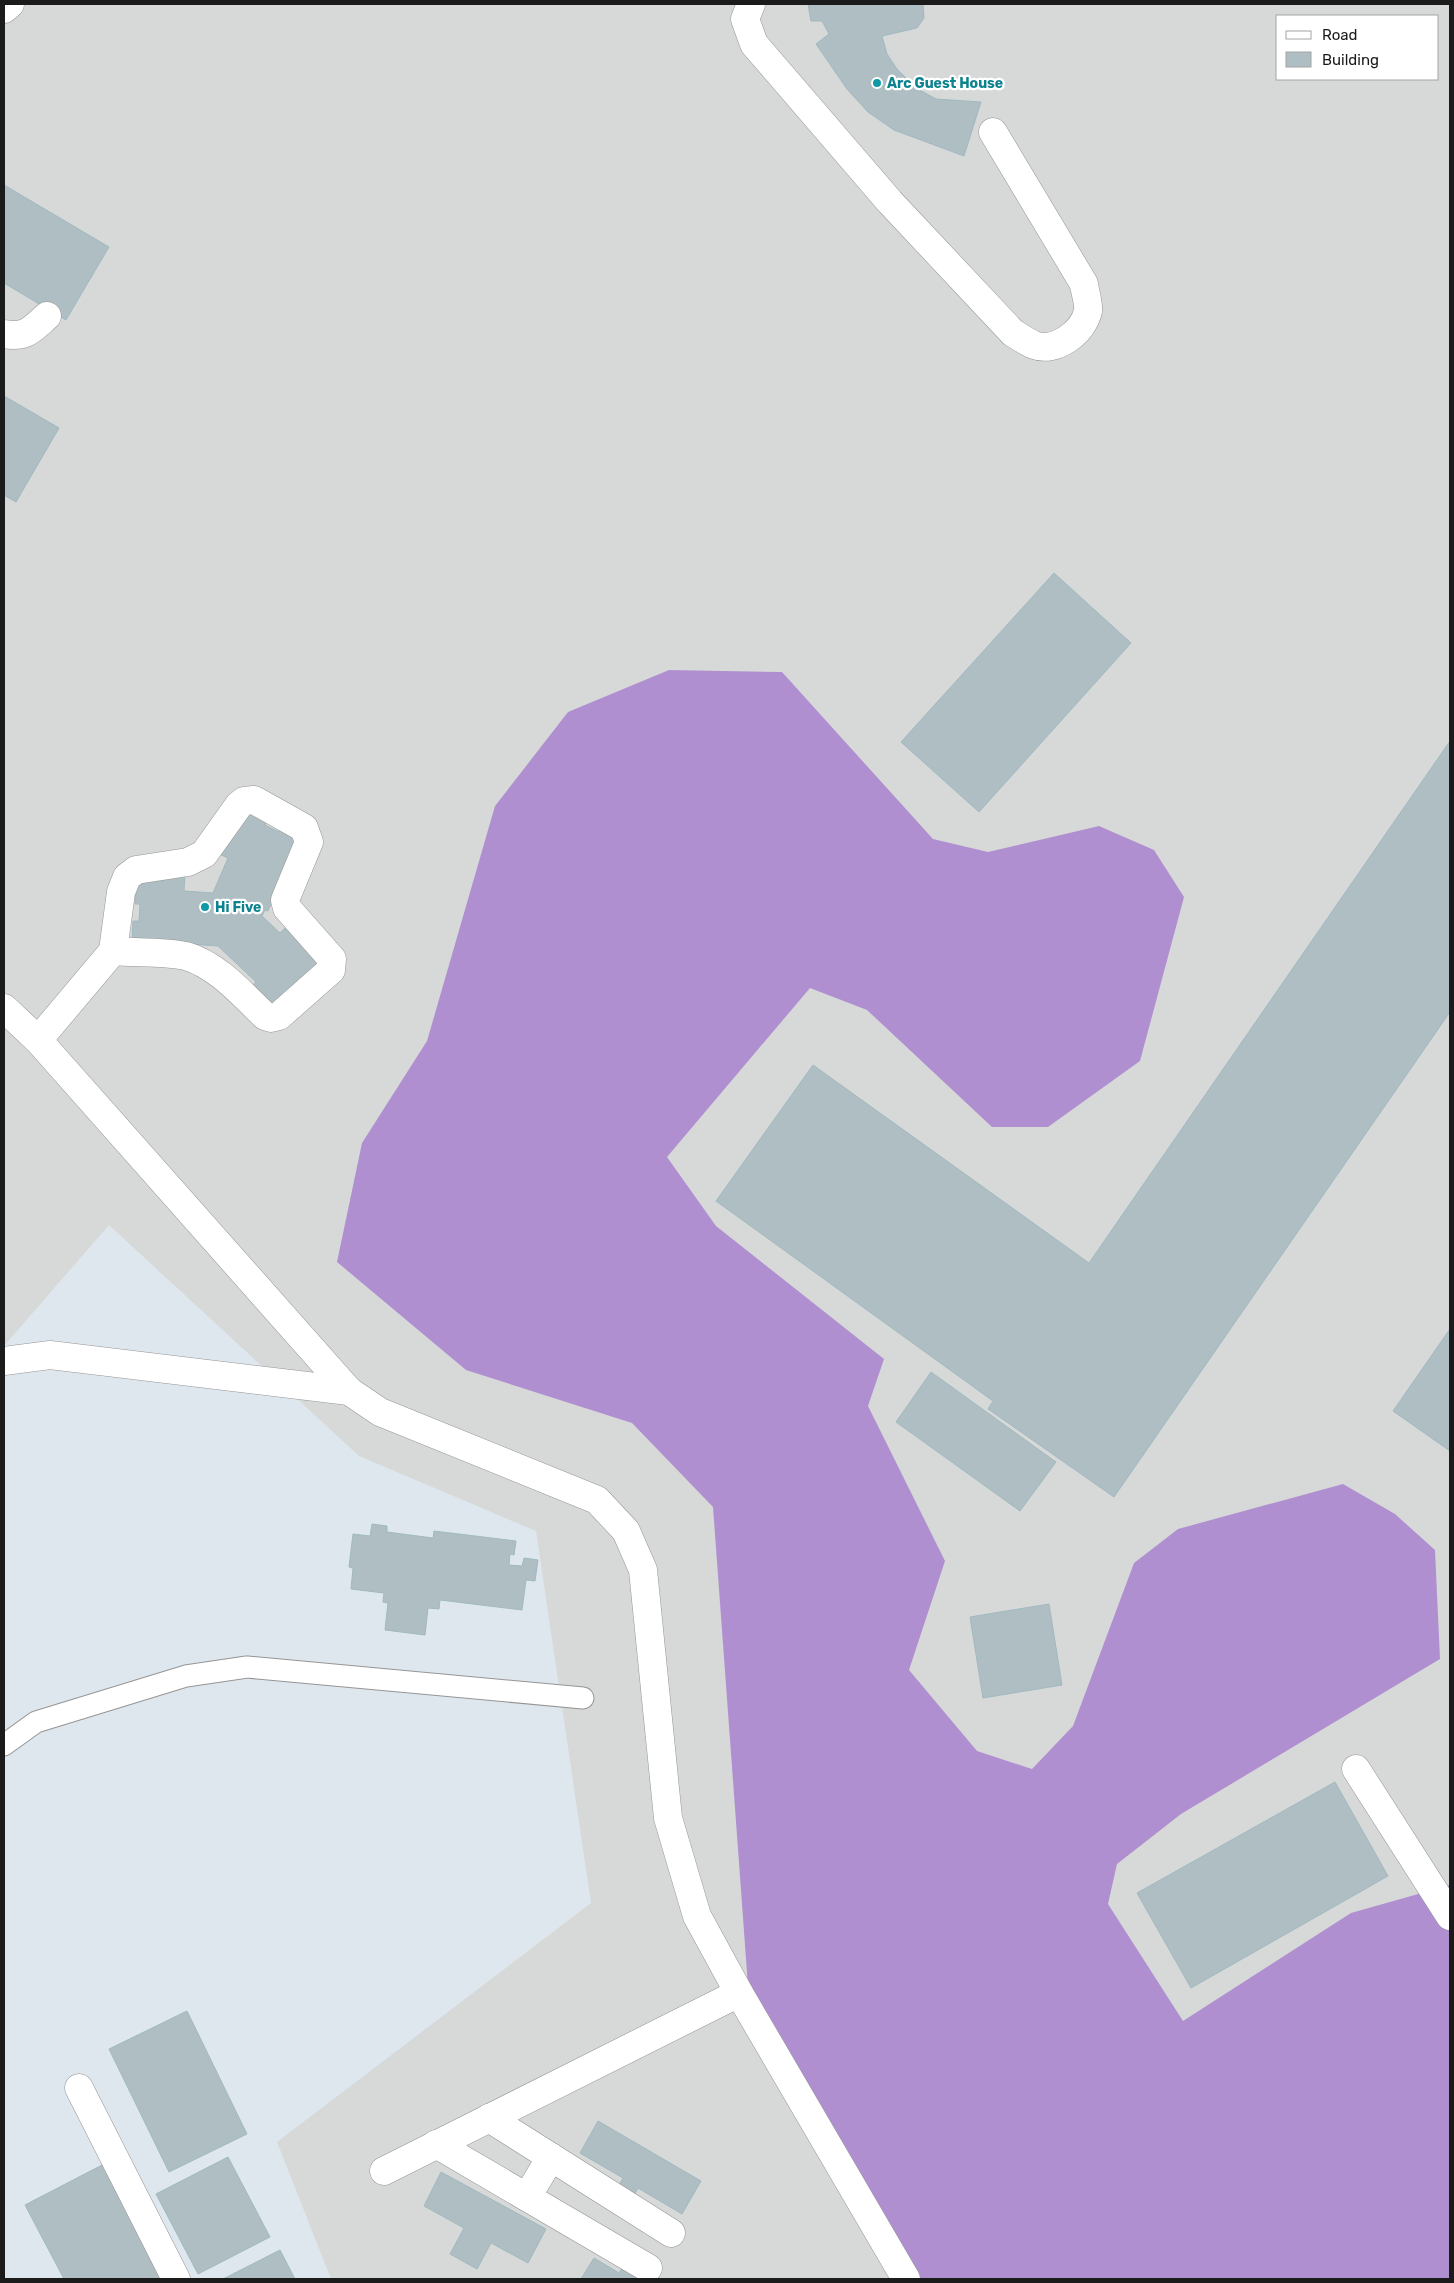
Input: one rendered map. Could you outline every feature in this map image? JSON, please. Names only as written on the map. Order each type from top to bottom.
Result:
[{"type":"street","points":[[4,9],[10,4]]},
{"type":"street","points":[[751,4],[745,19],[754,44],[896,209],[1014,333],[1035,345],[1053,345],[1067,340],[1078,329],[1088,311],[1084,284],[992,132]]},
{"type":"street","points":[[4,334],[16,336],[28,333],[47,316]]},
{"type":"street","points":[[38,1040],[113,951],[121,892],[127,877],[136,870],[188,862],[204,854],[239,805],[244,801],[254,800],[304,828],[308,834],[309,842],[285,900],[287,908],[332,959],[333,966],[331,970],[279,1016],[271,1018],[266,1016],[215,971],[197,961],[184,956],[113,951]]},
{"type":"street","points":[[4,1008],[38,1040],[349,1391],[380,1412],[597,1500],[626,1531],[643,1570],[668,1818],[697,1916],[739,1993],[906,2279]]},
{"type":"street","points":[[4,1361],[50,1355],[349,1391]]},
{"type":"street","points":[[1356,1769],[1450,1916]]},
{"type":"street","points":[[384,2170],[739,1993]]},
{"type":"street","points":[[79,2088],[176,2279]]},
{"type":"street","points":[[489,2118],[671,2233]]},
{"type":"street","points":[[436,2144],[648,2268]]},
{"type":"street","points":[[527,2197],[551,2157]]},
{"type":"lane","points":[[4,1745],[36,1722],[186,1676],[247,1667],[583,1698]]},
{"type":"shaded area","points":[[4,4],[1450,4],[1450,2279],[331,2279],[277,2142],[591,1903],[536,1531],[359,1456],[109,1225],[4,1346]]},
{"type":"shaded area","points":[[669,670],[782,672],[933,839],[988,852],[1099,826],[1154,850],[1184,897],[1140,1061],[1048,1127],[992,1127],[867,1010],[810,988],[667,1157],[716,1226],[884,1359],[868,1406],[945,1561],[909,1670],[977,1751],[1032,1769],[1073,1726],[1134,1563],[1178,1529],[1343,1484],[1395,1514],[1435,1550],[1440,1659],[1181,1814],[1117,1864],[1108,1904],[1183,2021],[1351,1913],[1450,1885],[1450,2279],[912,2279],[748,1986],[713,1507],[632,1423],[466,1370],[337,1262],[362,1143],[427,1041],[495,806],[568,712]]},
{"type":"building","name":"Arc Guest House","points":[[808,4],[923,4],[924,18],[917,28],[882,36],[887,54],[897,69],[916,88],[936,99],[981,102],[964,156],[894,130],[868,112],[847,89],[816,44],[829,34],[822,21],[811,21]]},
{"type":"building","points":[[4,185],[109,247],[66,320],[4,283]]},
{"type":"building","points":[[4,396],[59,428],[16,502],[4,495]]},
{"type":"building","points":[[1054,573],[1131,643],[979,812],[901,742]]},
{"type":"building","points":[[1450,741],[1450,1012],[1114,1497],[988,1409],[993,1401],[716,1201],[813,1065],[1089,1263]]},
{"type":"building","name":"Hi Five","points":[[244,810],[267,820],[265,825],[279,832],[281,827],[300,836],[268,911],[265,910],[262,916],[280,933],[291,922],[306,936],[299,943],[321,965],[305,983],[300,977],[287,991],[290,994],[276,1009],[252,986],[256,982],[218,946],[164,942],[132,943],[133,921],[139,921],[140,904],[135,904],[137,879],[164,881],[164,871],[185,873],[184,891],[213,893],[228,858],[214,852]]},
{"type":"building","points":[[1450,1329],[1450,1451],[1393,1411]]},
{"type":"building","points":[[931,1372],[1056,1462],[1020,1511],[896,1422]]},
{"type":"building","points":[[372,1524],[387,1526],[387,1532],[433,1538],[434,1531],[516,1541],[514,1555],[510,1554],[509,1565],[522,1566],[524,1558],[538,1560],[535,1581],[526,1580],[522,1610],[440,1600],[439,1609],[428,1608],[425,1635],[385,1630],[388,1603],[383,1602],[384,1593],[351,1589],[353,1568],[349,1567],[353,1534],[370,1536]]},
{"type":"building","points":[[1049,1604],[1062,1685],[983,1698],[970,1617]]},
{"type":"building","points":[[1335,1782],[1388,1876],[1191,1988],[1137,1893]]},
{"type":"building","points":[[187,2011],[247,2134],[169,2172],[109,2049]]},
{"type":"building","points":[[598,2121],[701,2181],[682,2214],[638,2188],[632,2199],[617,2189],[623,2178],[580,2153]]},
{"type":"building","points":[[228,2157],[270,2237],[198,2274],[156,2194]]},
{"type":"building","points":[[104,2164],[165,2279],[64,2279],[25,2205]]},
{"type":"building","points":[[441,2172],[546,2229],[528,2263],[491,2243],[477,2269],[450,2254],[464,2228],[424,2206]]},
{"type":"building","points":[[280,2250],[295,2279],[223,2279]]},
{"type":"building","points":[[594,2258],[619,2273],[625,2263],[651,2279],[581,2279]]},
{"type":"place","name":"Arc Guest House","points":[[877,83]]},
{"type":"place","name":"Hi Five","points":[[205,907]]}]
